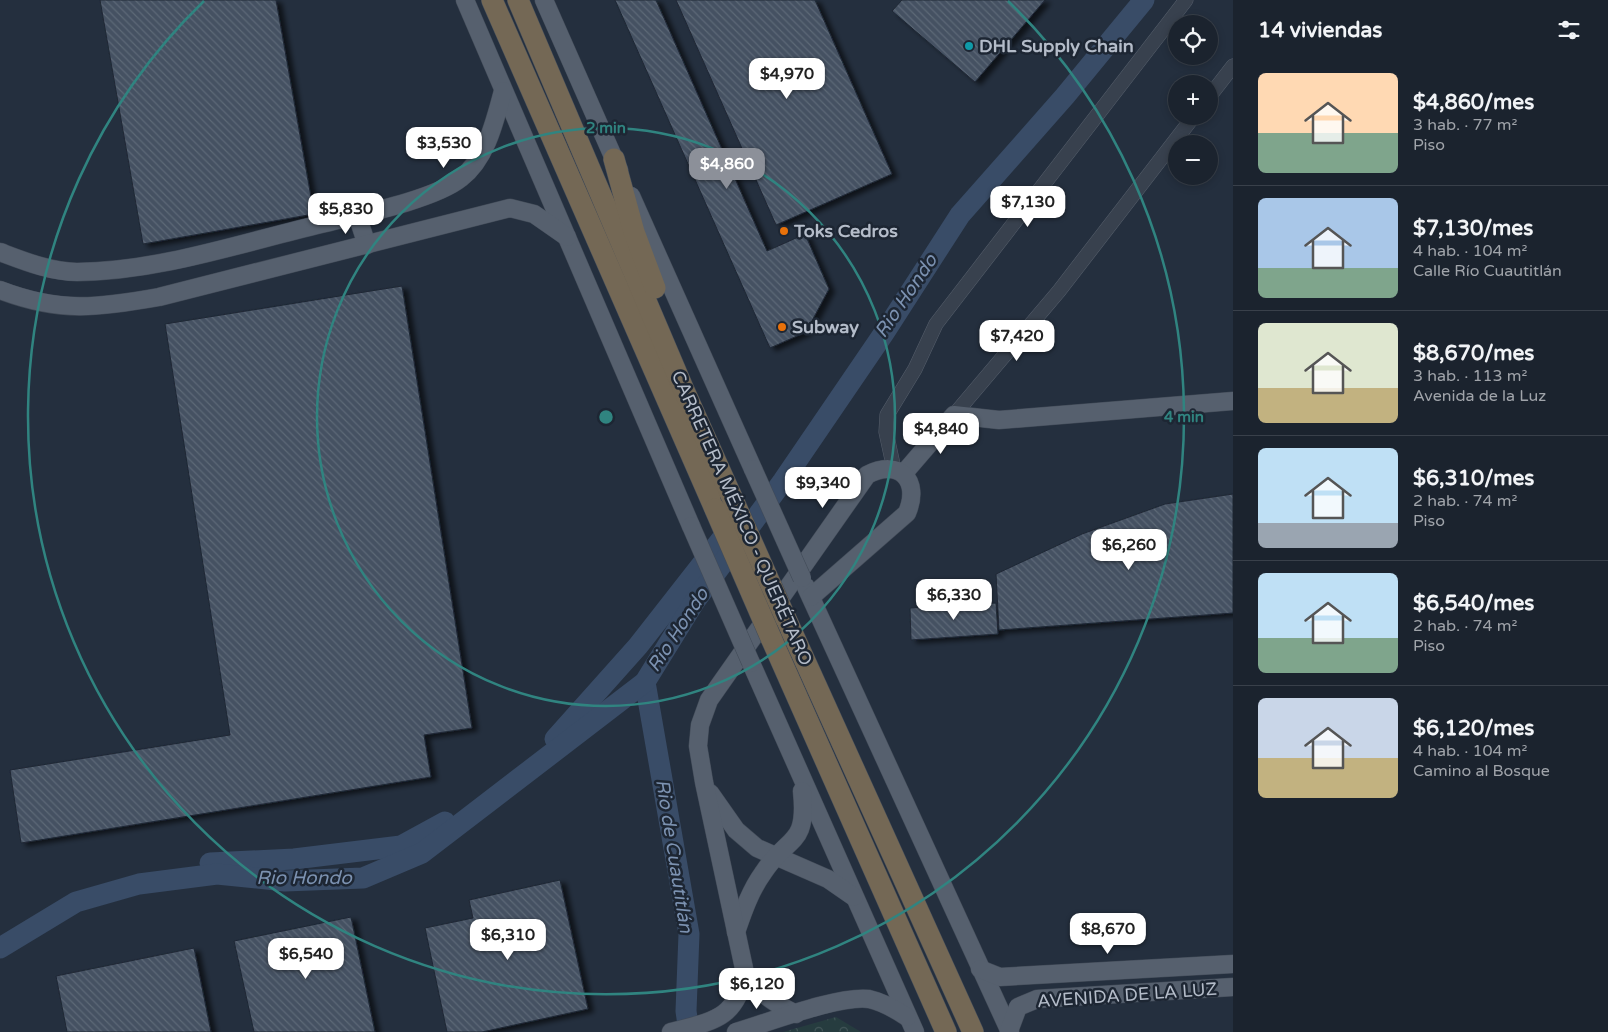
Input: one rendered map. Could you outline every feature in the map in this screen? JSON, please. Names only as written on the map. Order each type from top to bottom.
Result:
[{"type":"highway","name":"CARRETERA MÉXICO - QUERÉTARO","points":[[492,0],[771,638],[946,1032]]},
{"type":"highway","name":"CARRETERA MÉXICO - QUERÉTARO","points":[[518,0],[683,388],[973,1032]]},
{"type":"highway","points":[[614,159],[634,232],[682,359],[683,388]]},
{"type":"main road","points":[[465,0],[750,663],[911,1024]]},
{"type":"main road","points":[[544,0],[802,578],[1009,1031]]},
{"type":"main road","points":[[0,252],[35,265],[74,272],[112,271],[152,265],[357,215],[435,193],[462,178],[480,156],[493,127],[503,91]]},
{"type":"main road","points":[[0,290],[58,307],[108,306],[159,297],[510,208],[534,214],[566,236]]},
{"type":"main road","points":[[357,215],[367,245]]},
{"type":"main road","points":[[899,471],[954,415],[999,420],[1233,401]]},
{"type":"main road","points":[[671,1032],[721,1016],[736,1002],[742,990],[745,973],[698,746],[700,725],[709,700],[867,475],[879,469],[899,471],[911,487],[913,500],[907,513],[811,597]]},
{"type":"main road","points":[[736,932],[751,893],[763,872],[792,843],[801,829],[804,811],[801,778]]},
{"type":"main road","points":[[704,782],[736,830],[756,848],[828,879],[854,897]]},
{"type":"main road","name":"AVENIDA DE LA LUZ","points":[[980,968],[1000,977],[1233,964]]},
{"type":"main road","points":[[745,973],[757,989],[773,1003],[796,1014]]},
{"type":"main road","name":"AVENIDA DE LA LUZ","points":[[1009,1031],[1018,1007],[1037,999],[1233,987]]},
{"type":"main road","points":[[736,1032],[848,1000],[867,999],[884,1003],[911,1024]]},
{"type":"street","points":[[899,471],[886,432],[887,415],[915,368],[936,324],[1186,0]]},
{"type":"street","points":[[1218,85],[1233,66]]},
{"type":"street","points":[[954,415],[1059,291],[1187,125]]},
{"type":"green space","points":[[836,1017],[861,1032],[783,1032]]},
{"type":"building","points":[[100,0],[276,0],[314,214],[143,244]]},
{"type":"building","points":[[615,0],[656,0],[767,251],[805,234],[829,289],[806,332],[770,348]]},
{"type":"building","points":[[676,0],[815,0],[892,174],[776,225]]},
{"type":"building","name":"DHL Supply Chain","points":[[902,0],[1045,0],[975,82],[892,11]]},
{"type":"building","points":[[402,286],[472,728],[424,735],[431,777],[21,843],[10,770],[230,735],[165,324]]},
{"type":"building","points":[[1233,494],[1233,613],[999,630],[996,574],[1082,534],[1165,504]]},
{"type":"building","points":[[996,603],[998,634],[911,640],[910,608]]},
{"type":"building","points":[[560,880],[588,1009],[482,1032],[447,1032],[425,928],[473,918],[469,900]]},
{"type":"building","points":[[351,917],[375,1032],[254,1032],[234,941]]},
{"type":"building","points":[[194,948],[211,1032],[67,1032],[56,976]]},
{"type":"waterway","name":"Rio Hondo","points":[[0,948],[76,902],[139,884],[217,874],[285,881],[363,878],[422,853],[645,682],[695,601],[783,481],[884,333],[960,215],[1065,96],[1144,0]]},
{"type":"waterway","points":[[555,739],[638,646],[735,522]]},
{"type":"waterway","name":"Rio de Cuautitlán","points":[[645,682],[689,934],[686,1011],[689,1032]]},
{"type":"waterway","points":[[210,863],[294,859],[401,846],[445,822]]},
{"type":"place","name":"DHL Supply Chain","points":[[969,46]]},
{"type":"place","name":"Toks Cedros","points":[[784,231]]},
{"type":"place","name":"Subway","points":[[782,327]]}]
